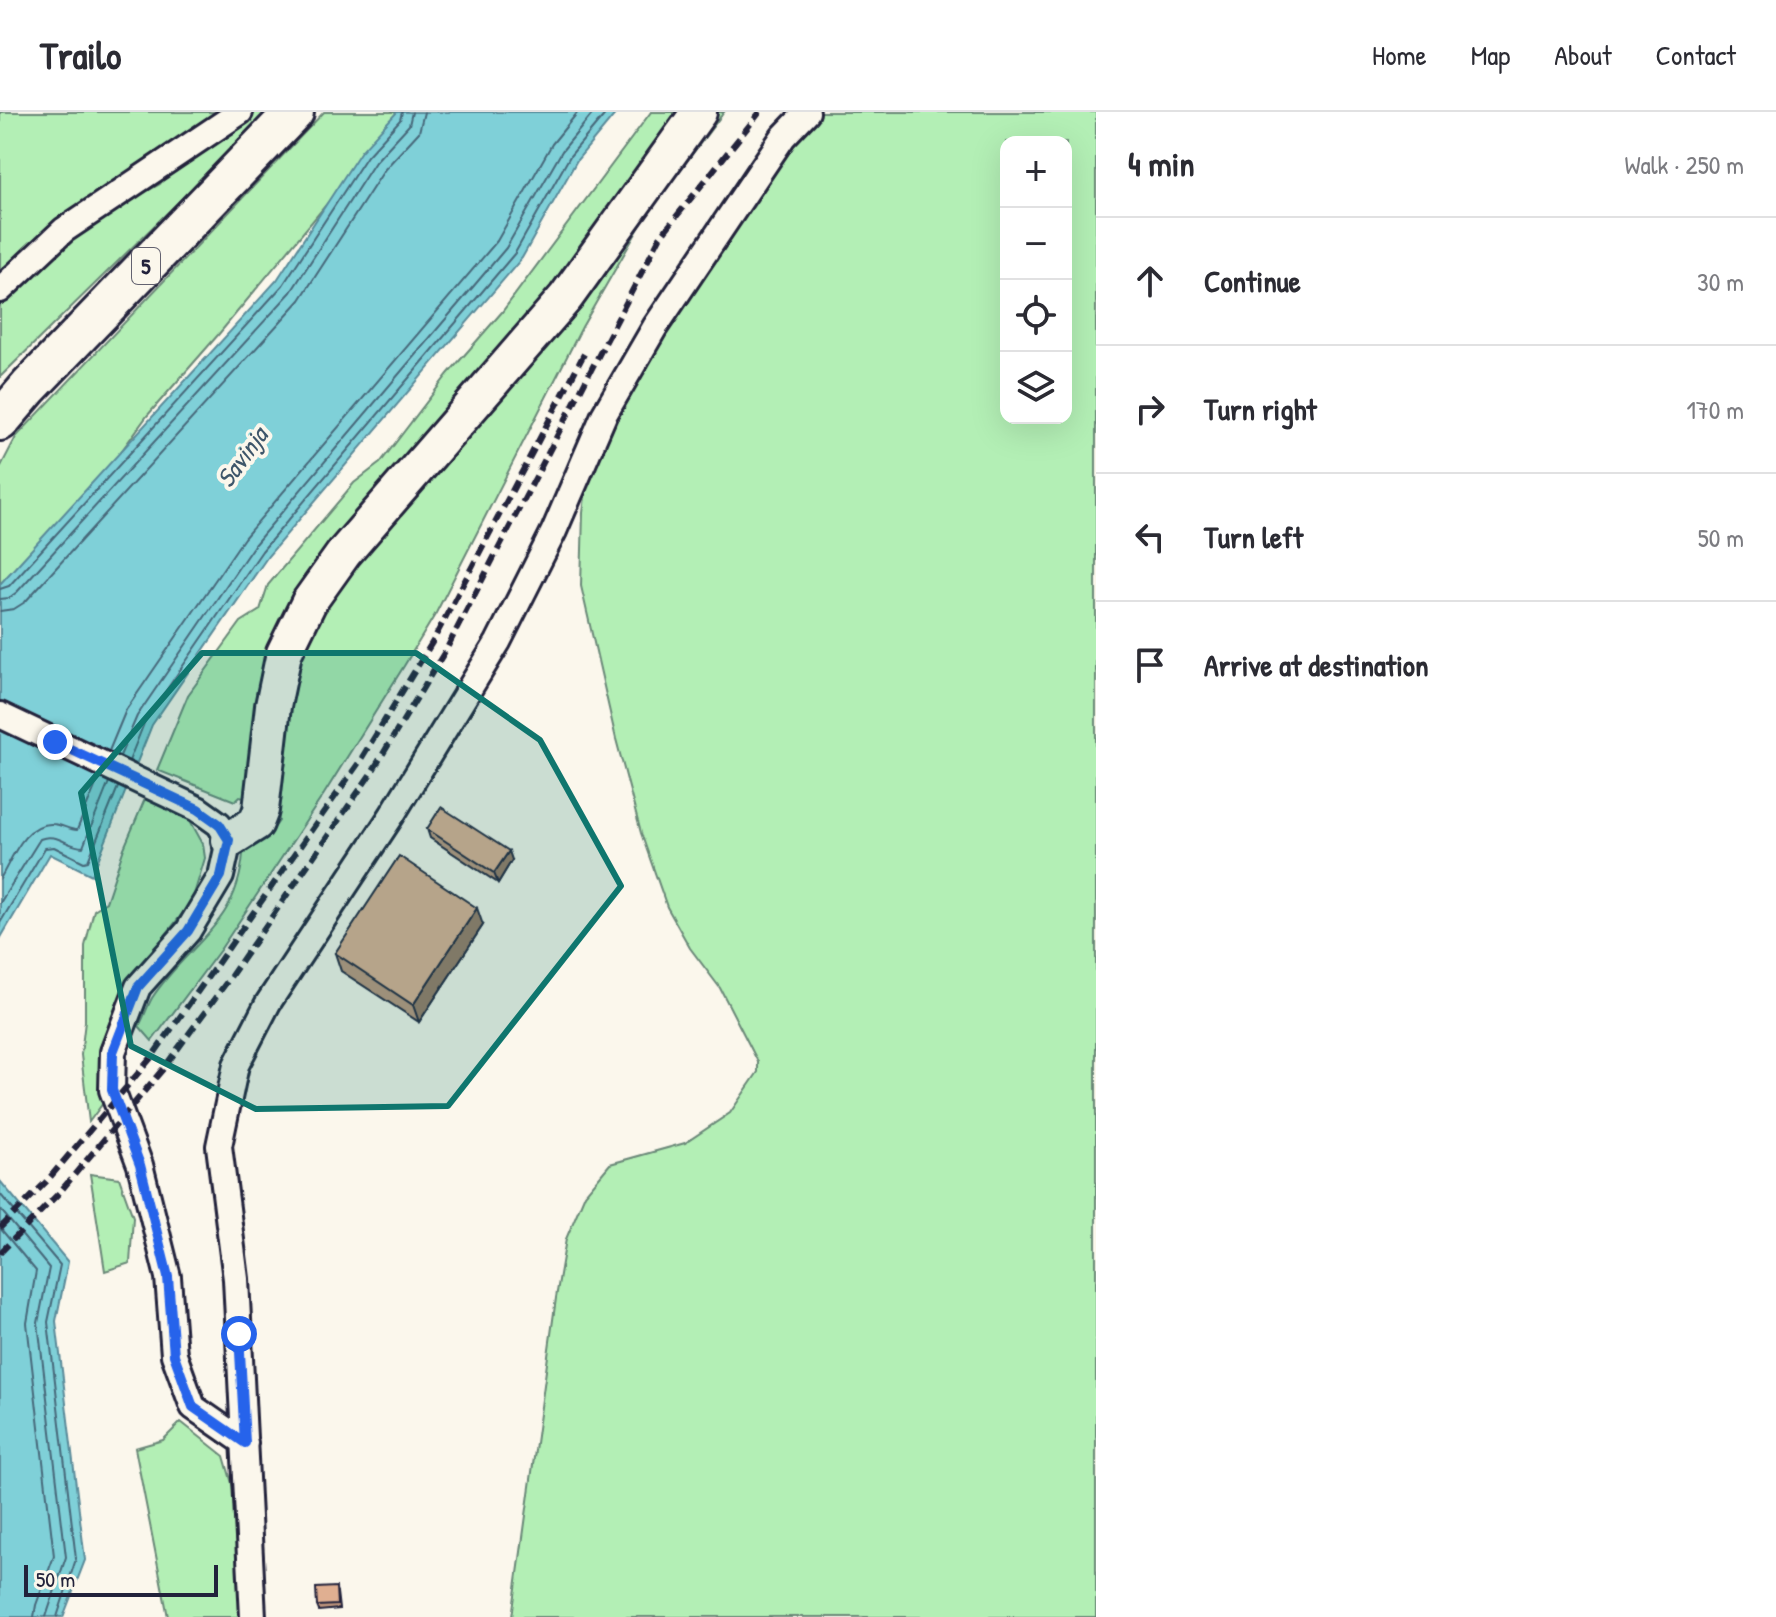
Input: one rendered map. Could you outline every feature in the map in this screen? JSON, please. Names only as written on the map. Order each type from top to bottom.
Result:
[{"type":"main road","name":"5","points":[[0,421],[29,387],[294,112]]},
{"type":"street","points":[[0,290],[64,230],[240,112]]},
{"type":"street","points":[[229,840],[256,823],[261,810],[273,706],[284,653],[309,602],[344,553],[566,297],[699,112]]},
{"type":"street","points":[[253,1617],[236,1279],[219,1146],[236,1065],[268,1003],[392,815],[498,642],[554,531],[604,415],[655,327],[783,137],[807,112]]},
{"type":"street","points":[[0,715],[198,809],[219,824],[229,840],[221,876],[188,931],[138,987],[113,1052],[112,1090],[140,1165],[151,1207],[168,1277],[174,1355],[193,1407],[245,1443]]},
{"type":"highlighted area","points":[[202,653],[416,653],[540,740],[621,886],[448,1106],[256,1109],[131,1046],[81,793]]},
{"type":"green space","points":[[0,112],[216,112],[150,159],[0,276]]},
{"type":"green space","points":[[251,112],[265,112],[267,115],[0,377],[0,300],[67,235],[160,184],[177,162]]},
{"type":"green space","points":[[324,112],[403,112],[147,416],[0,618],[0,468],[16,437]]},
{"type":"green space","points":[[651,112],[694,112],[637,192],[343,544],[248,798],[240,796],[235,801],[157,770],[188,695],[241,622],[260,610],[268,585],[354,483],[380,463],[448,374],[502,312]]},
{"type":"green space","points":[[704,112],[724,112],[647,214],[582,327],[436,613],[324,794],[220,950],[152,1041],[139,1026],[152,998],[221,917],[239,879],[243,854],[268,836],[279,821],[276,785],[300,637]]},
{"type":"green space","points":[[819,112],[1096,112],[1096,1617],[512,1617],[566,1239],[585,1194],[610,1164],[685,1143],[730,1113],[758,1072],[758,1062],[720,988],[690,948],[667,907],[641,833],[581,586],[587,481],[611,427],[664,329],[741,211]]},
{"type":"green space","points":[[147,794],[186,813],[203,844],[205,858],[192,901],[135,974],[109,1023],[102,1043],[102,1057],[109,1095],[89,1122],[81,1055],[85,1021],[85,946],[94,910],[106,902]]},
{"type":"green space","points":[[90,1174],[119,1178],[133,1217],[130,1263],[105,1271]]},
{"type":"green space","points":[[181,1422],[224,1456],[233,1487],[241,1617],[168,1617],[135,1448],[163,1440]]},
{"type":"water","name":"Savinja","points":[[397,112],[617,112],[577,160],[522,258],[268,556],[152,725],[92,875],[50,854],[0,939],[0,584],[277,280],[361,151]]},
{"type":"water","points":[[0,1181],[68,1262],[56,1321],[85,1560],[63,1617],[0,1617]]},
{"type":"building","points":[[441,807],[509,851],[494,873],[427,829]]},
{"type":"building","points":[[399,856],[477,908],[413,1005],[335,953]]},
{"type":"building","points":[[336,1587],[337,1605],[317,1606],[316,1588]]},
{"type":"railway","points":[[0,1253],[59,1193],[163,1069],[372,772],[447,648],[660,237],[760,112]]},
{"type":"railway","points":[[0,1228],[46,1182],[151,1058],[358,764],[433,641],[584,354]]},
{"type":"route","points":[[55,742],[198,809],[219,824],[229,840],[221,876],[188,931],[138,987],[113,1052],[112,1090],[140,1165],[168,1277],[174,1355],[193,1407],[245,1443],[239,1334]]}]
